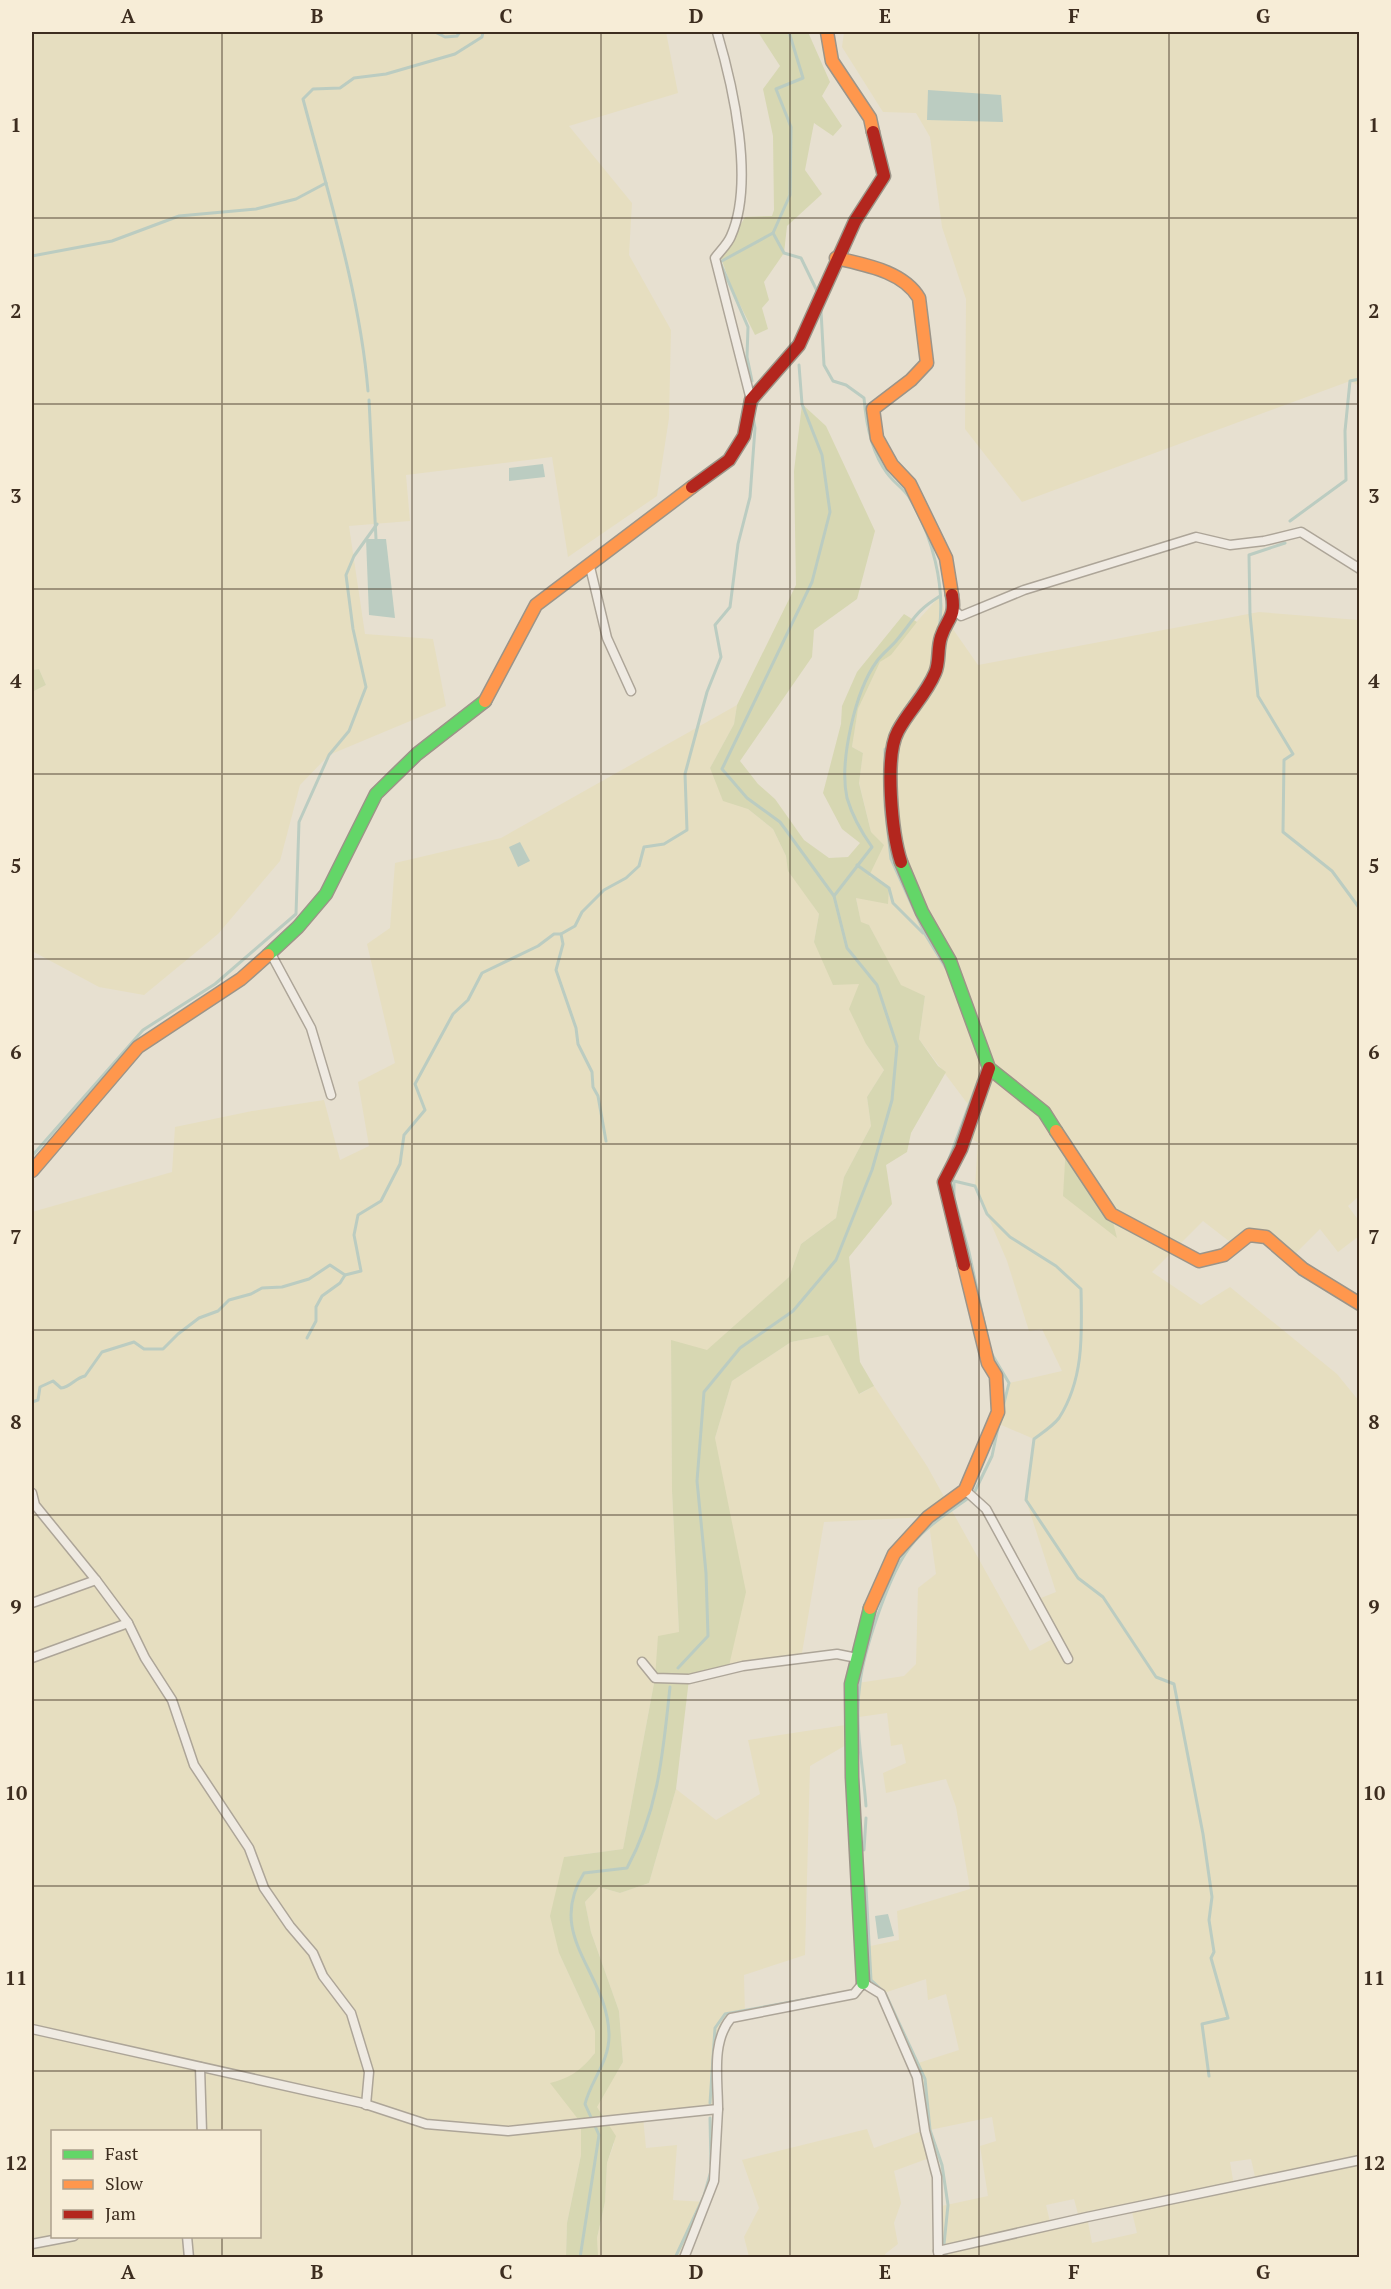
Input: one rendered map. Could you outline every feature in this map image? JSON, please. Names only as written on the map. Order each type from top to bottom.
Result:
[{"type":"street","points":[[32,1171],[138,1047],[241,978],[298,927],[326,894],[376,794],[417,754],[485,701],[536,605],[590,567],[729,460],[744,436],[751,400],[715,258],[731,237],[740,205],[740,141],[728,68],[717,32]]},
{"type":"street","points":[[751,400],[769,376],[799,345],[836,258],[855,221],[884,176],[870,118],[832,61],[826,32]]},
{"type":"street","points":[[836,258],[868,266],[908,283],[918,296],[927,363],[911,380],[873,409],[877,438],[892,465],[910,484],[946,558],[955,611],[941,637],[937,670],[931,684],[898,730],[890,751],[893,807],[900,859],[922,912],[950,961],[990,1068],[1044,1112],[1111,1214],[1199,1261],[1224,1255],[1249,1235],[1266,1237],[1303,1269],[1359,1304]]},
{"type":"street","points":[[955,611],[961,616],[1024,590],[1196,537],[1230,544],[1264,541],[1301,532],[1359,569]]},
{"type":"street","points":[[590,567],[608,638],[631,691]]},
{"type":"street","points":[[270,952],[311,1028],[331,1095]]},
{"type":"street","points":[[684,2258],[714,2181],[721,2030],[731,2018],[854,1994],[863,1983],[852,1777],[851,1684],[856,1658],[871,1602],[894,1554],[928,1517],[965,1490],[998,1412],[996,1376],[988,1363],[944,1182],[961,1149],[990,1068]]},
{"type":"street","points":[[965,1490],[986,1509],[1068,1659]]},
{"type":"street","points":[[32,1493],[35,1505],[128,1623],[145,1658],[172,1700],[194,1765],[249,1848],[264,1888],[290,1926],[313,1953],[323,1976],[351,2013],[369,2072],[366,2105]]},
{"type":"street","points":[[32,1603],[96,1580]]},
{"type":"street","points":[[32,1658],[128,1623]]},
{"type":"street","points":[[642,1662],[655,1678],[689,1678],[743,1666],[837,1654],[856,1658]]},
{"type":"street","points":[[863,1983],[880,1994],[917,2077],[925,2131],[937,2177],[938,2254],[1359,2160]]},
{"type":"street","points":[[32,2029],[366,2105],[426,2124],[508,2131],[718,2109]]},
{"type":"street","points":[[200,2067],[202,2130]]},
{"type":"street","points":[[32,2244],[64,2238]]},
{"type":"street","points":[[187,2238],[189,2258]]},
{"type":"shaded area","points":[[32,32],[666,32],[678,93],[569,126],[632,203],[629,255],[671,330],[669,418],[657,496],[568,557],[552,457],[406,475],[410,521],[349,526],[365,634],[433,639],[446,706],[329,755],[300,785],[280,861],[218,934],[144,995],[99,987],[32,951],[32,692],[46,685],[39,669],[32,670]]},
{"type":"shaded area","points":[[844,32],[1359,32],[1359,386],[1350,381],[1022,502],[965,429],[966,299],[942,227],[930,137],[916,113],[883,112],[842,47]]},
{"type":"shaded area","points":[[928,90],[1001,95],[1003,122],[927,120]]},
{"type":"shaded area","points":[[543,464],[545,477],[509,481],[509,468]]},
{"type":"shaded area","points":[[366,539],[386,539],[395,618],[369,615]]},
{"type":"shaded area","points":[[940,596],[948,622],[978,665],[1259,612],[1359,620],[1360,1195],[1348,1206],[1359,1221],[1359,1236],[1338,1252],[1320,1229],[1291,1258],[1266,1237],[1234,1245],[1203,1221],[1152,1272],[1201,1305],[1230,1287],[1337,1374],[1359,1401],[1359,2257],[939,2257],[937,2207],[988,2196],[980,2146],[996,2141],[992,2117],[925,2131],[932,2157],[894,2171],[901,2203],[894,2223],[898,2244],[885,2254],[886,2257],[749,2257],[744,2237],[759,2208],[742,2160],[867,2129],[874,2148],[925,2130],[912,2065],[959,2050],[946,1994],[928,2000],[926,1979],[881,1994],[863,1983],[861,1948],[899,1940],[897,1911],[970,1889],[956,1807],[946,1779],[886,1793],[883,1773],[906,1763],[902,1744],[891,1746],[887,1713],[852,1718],[851,1684],[904,1676],[916,1664],[918,1588],[936,1574],[928,1517],[824,1522],[801,1659],[728,1670],[715,1438],[732,1381],[791,1342],[828,1335],[860,1394],[874,1386],[927,1466],[1030,1651],[1058,1636],[1041,1598],[1056,1592],[1026,1500],[1034,1439],[999,1424],[1009,1383],[1062,1371],[1042,1329],[1029,1331],[1007,1261],[975,1186],[978,1143],[971,1138],[973,1111],[919,1039],[925,996],[901,986],[869,925],[861,923],[856,897],[869,876],[871,832],[859,782],[863,753],[852,747],[858,709],[880,662]],"holes":[[[1251,2159],[1256,2181],[1234,2186],[1230,2162]],[[1074,2199],[1079,2218],[1051,2226],[1046,2205]],[[1131,2208],[1137,2233],[1092,2243],[1087,2217]]]},
{"type":"shaded area","points":[[737,705],[734,724],[710,768],[748,809],[773,829],[786,856],[789,871],[819,914],[814,942],[859,984],[866,1044],[884,1070],[867,1097],[871,1126],[844,1177],[836,1218],[801,1244],[789,1277],[707,1351],[671,1341],[672,1491],[679,1633],[655,1678],[623,1849],[564,1857],[559,1953],[595,2031],[595,2053],[580,2071],[568,2079],[581,2123],[581,2155],[567,2223],[566,2257],[32,2258],[32,1212],[172,1172],[175,1127],[252,1111],[324,1100],[340,1160],[369,1146],[358,1082],[395,1063],[367,944],[390,928],[395,863],[501,838]]},
{"type":"shaded area","points":[[520,842],[530,861],[518,867],[509,847]]},
{"type":"shaded area","points":[[852,1724],[853,1741],[810,1766],[805,1955],[744,1975],[745,2015],[731,2018],[721,2030],[718,2109],[643,2117],[646,2148],[677,2145],[673,2200],[706,2202],[684,2257],[597,2257],[597,2238],[605,2202],[607,2163],[614,2144],[608,2121],[596,2107],[623,2062],[619,2011],[591,1932],[585,1902],[599,1887],[620,1893],[649,1883],[676,1789],[716,1820],[760,1794],[748,1740]]},
{"type":"shaded area","points":[[888,1914],[894,1936],[878,1939],[875,1916]]},
{"type":"green space","points":[[758,32],[808,32],[830,82],[822,96],[842,126],[833,136],[814,123],[805,170],[822,194],[787,226],[784,253],[764,282],[769,300],[762,308],[768,329],[755,335],[733,291],[721,258],[745,217],[772,216],[774,210],[773,136],[763,89],[780,66]]},
{"type":"green space","points":[[802,404],[826,426],[875,531],[857,599],[814,630],[812,657],[740,761],[758,784],[775,799],[804,840],[829,858],[848,857],[860,843],[842,829],[823,793],[841,724],[842,706],[857,672],[904,614],[917,622],[891,655],[880,662],[858,709],[852,747],[863,753],[859,783],[871,832],[884,845],[869,876],[889,888],[888,904],[856,898],[861,922],[869,925],[901,985],[925,996],[919,1039],[938,1066],[946,1072],[911,1133],[907,1152],[886,1165],[892,1204],[849,1257],[860,1362],[874,1386],[859,1394],[828,1335],[791,1342],[732,1381],[715,1438],[746,1592],[728,1670],[689,1679],[676,1789],[649,1883],[620,1893],[599,1887],[585,1902],[591,1932],[619,2011],[623,2062],[597,2107],[616,2136],[607,2163],[605,2202],[597,2238],[598,2256],[566,2257],[567,2223],[581,2155],[581,2123],[550,2083],[570,2076],[590,2059],[595,2053],[595,2031],[559,1953],[550,1916],[564,1857],[623,1849],[655,1678],[658,1636],[679,1632],[672,1491],[671,1340],[707,1350],[789,1277],[801,1244],[836,1218],[844,1177],[871,1126],[867,1097],[884,1070],[866,1044],[849,1009],[859,984],[833,985],[814,942],[819,914],[788,871],[786,856],[773,829],[748,809],[723,801],[710,768],[734,724],[737,705],[796,585],[794,471]]},
{"type":"green space","points":[[39,669],[46,685],[32,692],[32,670]]},
{"type":"green space","points":[[1066,1145],[1111,1214],[1117,1238],[1063,1196]]},
{"type":"waterway","points":[[435,32],[445,37],[457,36],[460,32]]},
{"type":"waterway","points":[[368,391],[351,281],[303,99],[313,89],[340,88],[354,78],[386,74],[455,54],[482,37],[483,32]]},
{"type":"waterway","points":[[752,381],[747,357],[748,327],[720,262],[773,233],[790,195],[791,127],[776,89],[803,78],[789,32]]},
{"type":"waterway","points":[[32,256],[112,241],[179,216],[256,209],[296,199],[326,183]]},
{"type":"waterway","points":[[773,233],[784,253],[801,258],[817,291]]},
{"type":"waterway","points":[[821,311],[824,365],[833,381],[846,385],[864,398],[868,427],[877,456],[889,476],[909,497],[924,527],[939,579],[941,613],[939,630]]},
{"type":"waterway","points":[[678,1668],[708,1636],[706,1573],[697,1481],[704,1392],[740,1348],[793,1311],[836,1260],[872,1170],[892,1100],[897,1046],[877,985],[847,948],[834,896],[780,822],[747,798],[722,769],[812,582],[830,512],[822,455],[802,404],[799,365]]},
{"type":"waterway","points":[[1290,521],[1346,480],[1345,431],[1350,381],[1360,379]]},
{"type":"waterway","points":[[754,411],[759,397]]},
{"type":"waterway","points":[[369,400],[376,539]]},
{"type":"waterway","points":[[32,1402],[38,1400],[40,1387],[53,1381],[61,1388],[85,1376],[102,1352],[134,1342],[144,1349],[163,1349],[199,1318],[218,1311],[229,1300],[251,1294],[262,1288],[282,1287],[309,1279],[330,1265],[345,1275],[361,1271],[354,1235],[358,1215],[381,1201],[400,1164],[404,1135],[425,1110],[415,1084],[453,1014],[468,1000],[482,973],[538,946],[554,934],[561,934],[575,926],[582,912],[604,890],[626,878],[639,866],[644,847],[664,844],[687,830],[685,774],[707,692],[721,657],[715,625],[730,607],[738,544],[750,497],[755,428],[753,417]]},
{"type":"waterway","points":[[32,1156],[143,1030],[215,984],[296,914],[299,822],[329,755],[349,731],[366,687],[353,629],[346,575],[354,556],[377,524]]},
{"type":"waterway","points":[[1285,543],[1249,555],[1250,614],[1258,696],[1293,754],[1284,760],[1283,832],[1332,871],[1360,909]]},
{"type":"waterway","points":[[834,896],[872,847],[852,811],[845,783],[847,747],[862,690],[879,658],[919,612],[940,596]]},
{"type":"waterway","points":[[894,726],[930,672]]},
{"type":"waterway","points":[[885,749],[885,806],[891,859],[925,934],[946,968]]},
{"type":"waterway","points":[[857,865],[889,888],[893,903],[923,933]]},
{"type":"waterway","points":[[561,934],[563,944],[556,970],[576,1028],[578,1044],[592,1072],[593,1087],[598,1096],[606,1141]]},
{"type":"waterway","points":[[949,1159],[978,1081]]},
{"type":"waterway","points":[[985,1327],[969,1252],[954,1198],[954,1181],[975,1186],[987,1214],[1010,1237],[1056,1266],[1081,1289],[1080,1356],[1073,1388],[1059,1418],[1034,1439],[1026,1500],[1078,1578],[1103,1597],[1156,1677],[1174,1684],[1203,1834],[1212,1897],[1209,1920],[1214,1952],[1211,1958],[1228,2018],[1202,2024],[1209,2076]]},
{"type":"waterway","points":[[307,1338],[316,1321],[316,1307],[322,1296],[340,1283],[345,1275]]},
{"type":"waterway","points":[[990,1351],[1009,1383],[1003,1407]]},
{"type":"waterway","points":[[975,1491],[992,1456],[999,1423]]},
{"type":"waterway","points":[[866,1806],[858,1729],[858,1698],[862,1669],[877,1617],[898,1566],[911,1545],[933,1524],[967,1499]]},
{"type":"waterway","points":[[580,2258],[599,2135],[585,2104],[603,2063],[609,2036],[606,2014],[599,1993],[574,1936],[571,1917],[574,1896],[584,1873],[627,1868],[638,1846],[658,1780],[670,1687]]},
{"type":"waterway","points":[[864,1850],[866,1818]]},
{"type":"waterway","points":[[866,1887],[871,1980],[885,1993],[925,2079],[930,2130],[942,2165],[948,2205],[944,2244]]},
{"type":"waterway","points":[[710,2103],[715,2028],[725,2014],[835,1994]]},
{"type":"waterway","points":[[710,2118],[711,2164]]},
{"type":"waterway","points":[[675,2258],[704,2196],[711,2171]]},
{"type":"traffic: fast","points":[[268,955],[298,927],[326,894],[376,794],[417,754],[485,701]]},
{"type":"traffic: fast","points":[[901,862],[922,912],[950,961],[989,1068],[1044,1112],[1056,1131]]},
{"type":"traffic: fast","points":[[863,1983],[852,1777],[851,1684],[870,1608]]},
{"type":"traffic: slow","points":[[827,32],[832,61],[870,118],[873,132]]},
{"type":"traffic: slow","points":[[836,258],[893,275],[903,281],[919,298],[927,363],[911,380],[873,409],[877,438],[892,465],[910,484],[946,558],[952,595]]},
{"type":"traffic: slow","points":[[485,701],[536,605],[692,487]]},
{"type":"traffic: slow","points":[[32,1171],[138,1047],[241,979],[268,955]]},
{"type":"traffic: slow","points":[[1056,1131],[1111,1214],[1199,1261],[1224,1255],[1249,1235],[1266,1237],[1303,1269],[1360,1304]]},
{"type":"traffic: slow","points":[[870,1608],[894,1554],[928,1517],[965,1490],[998,1412],[996,1376],[988,1363],[964,1265]]},
{"type":"traffic: jam","points":[[692,487],[729,460],[744,436],[751,400],[799,345],[855,221],[884,176],[873,132]]},
{"type":"traffic: jam","points":[[901,862],[892,815],[891,758],[902,723],[935,673],[941,637],[953,609],[952,595]]},
{"type":"traffic: jam","points":[[964,1265],[944,1182],[961,1149],[989,1068]]}]
